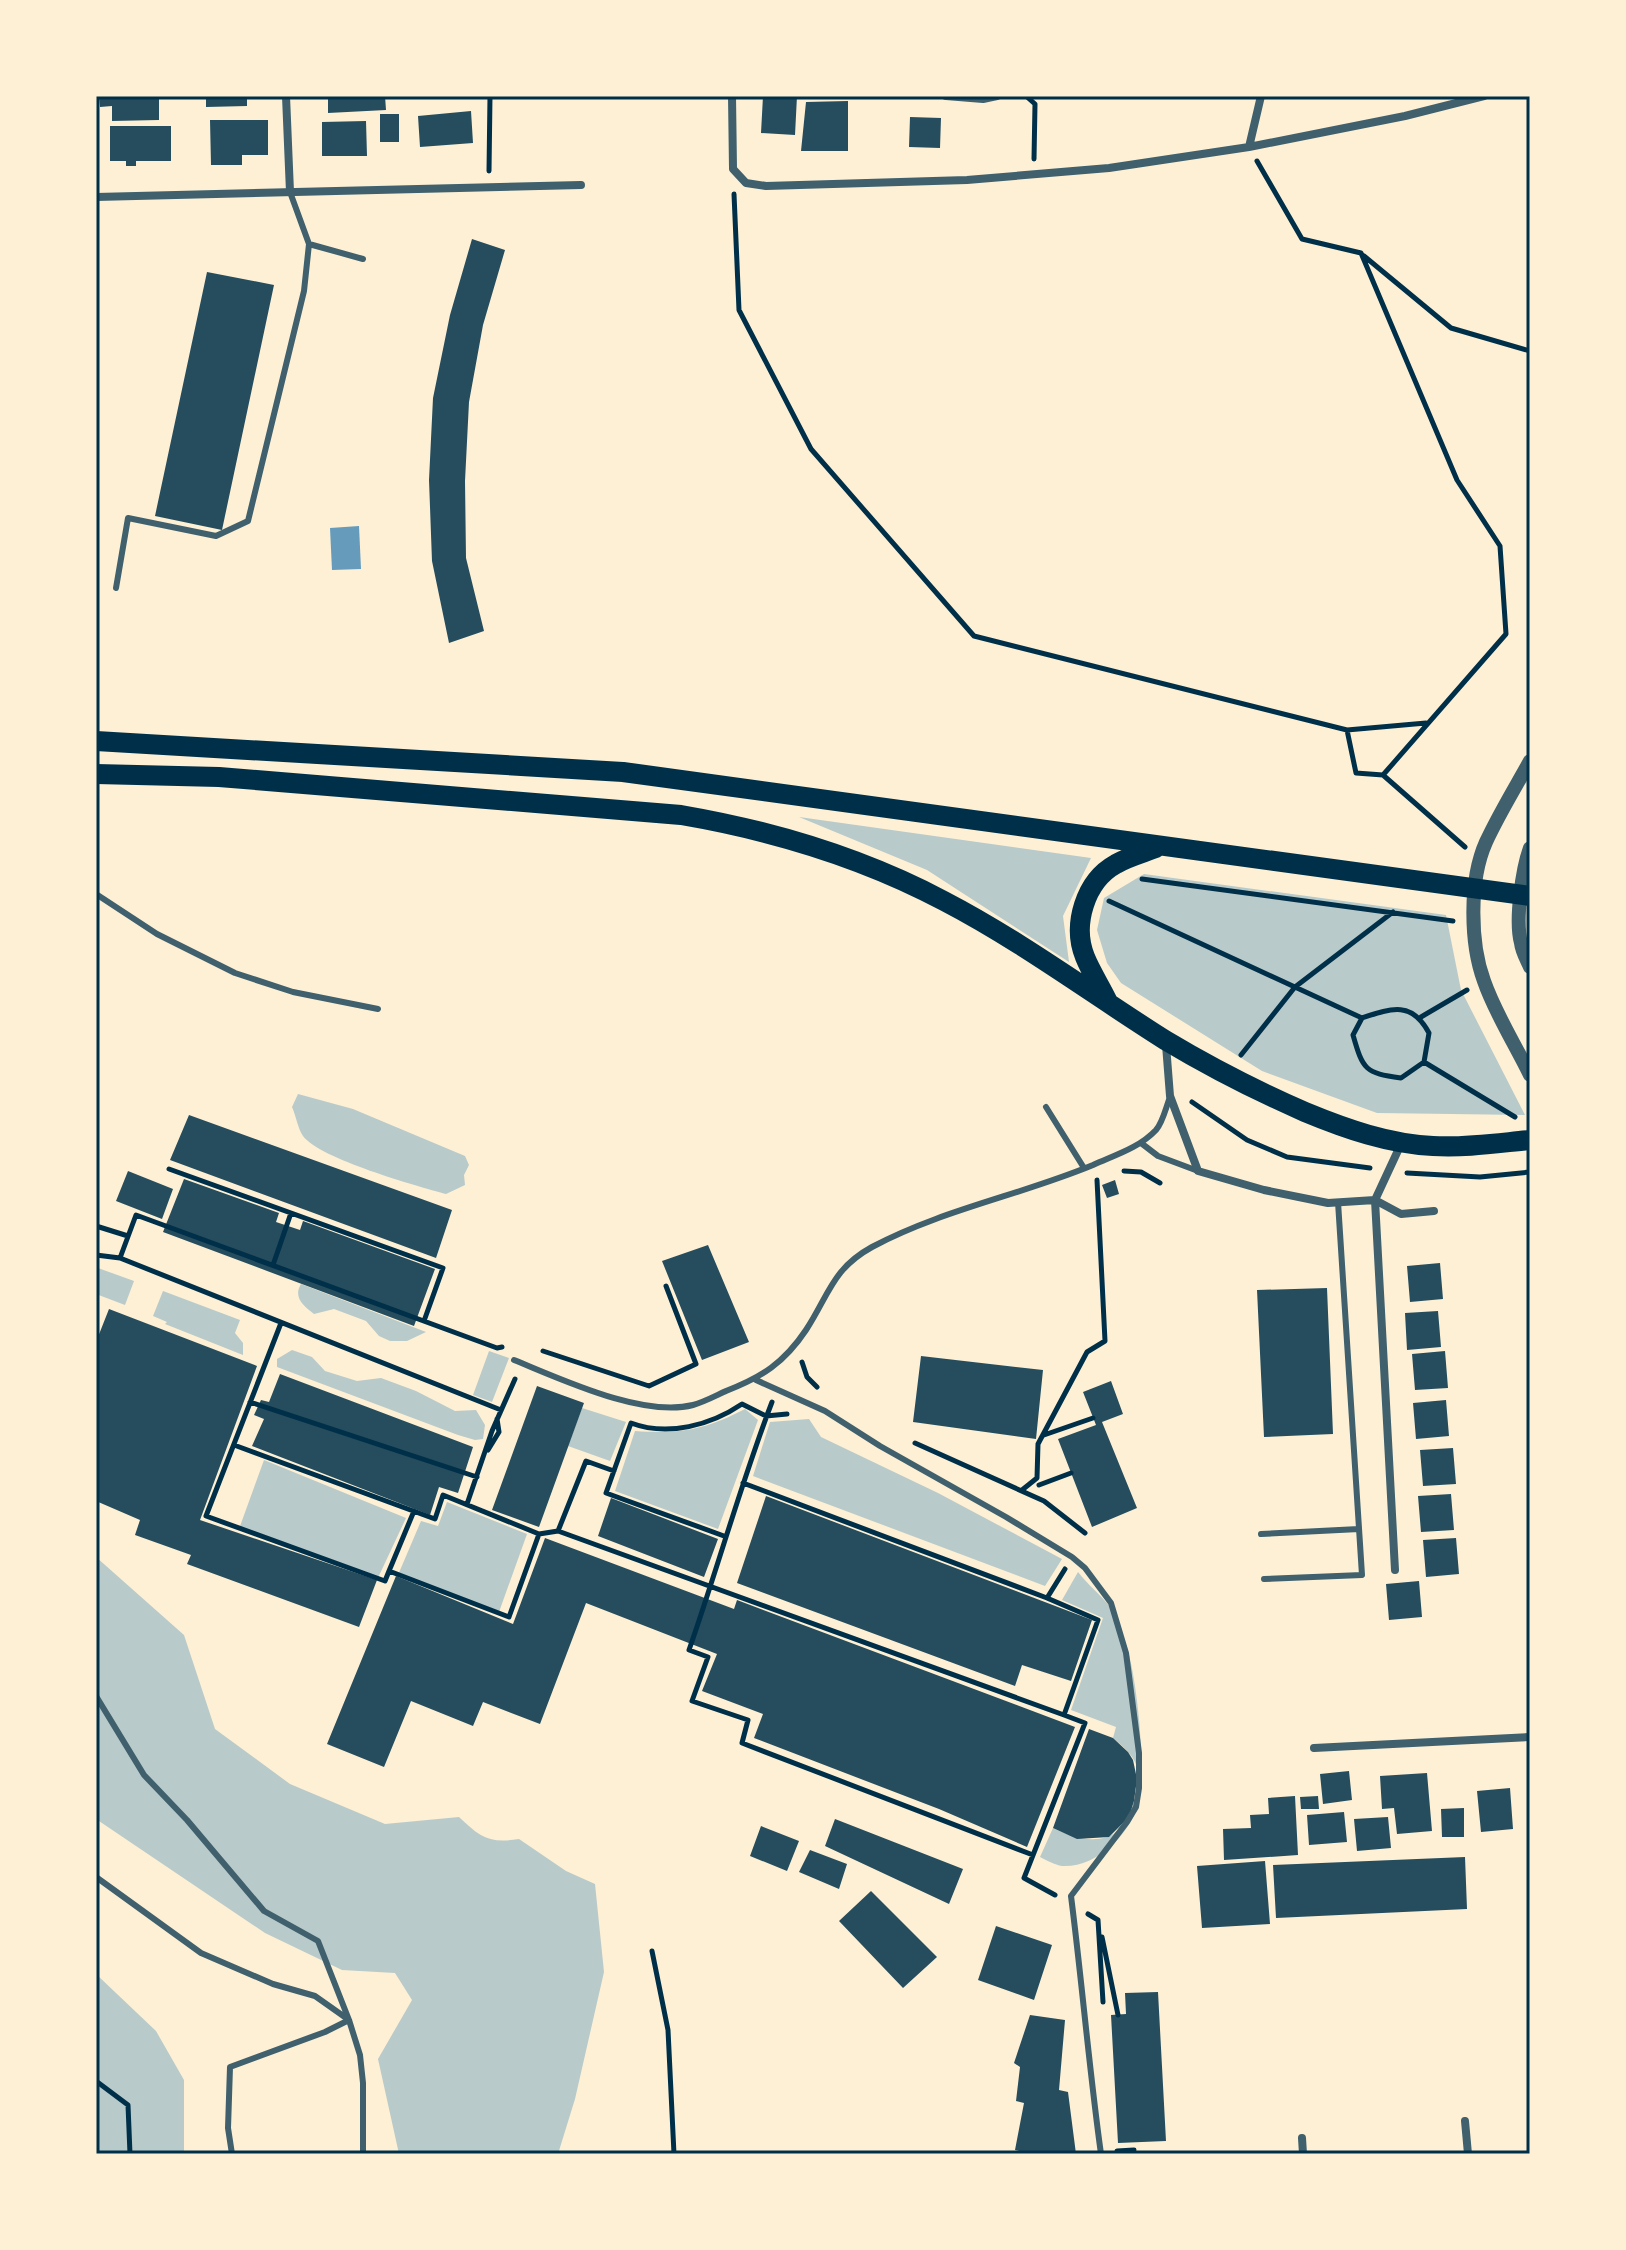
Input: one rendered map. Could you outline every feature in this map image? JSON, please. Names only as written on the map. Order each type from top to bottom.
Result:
[{"type":"main road","points":[[96,741],[623,772],[1526,895]]},
{"type":"main road","points":[[96,774],[250,779],[681,815],[795,839],[900,878],[982,923],[1166,1040],[1282,1102],[1342,1127],[1401,1143],[1433,1146],[1530,1140]]},
{"type":"main road","points":[[1109,1002],[1081,943],[1083,907],[1101,875],[1115,864],[1160,847]]},
{"type":"street","points":[[286,96],[290,192]]},
{"type":"street","points":[[732,96],[733,169],[746,183],[766,186],[967,180],[1109,168],[1249,147],[1405,116],[1481,97]]},
{"type":"street","points":[[946,96],[983,99],[997,96]]},
{"type":"street","points":[[1249,147],[1261,96]]},
{"type":"street","points":[[96,197],[581,185]]},
{"type":"street","points":[[1530,761],[1485,844],[1475,890],[1473,924],[1484,982],[1530,1075]]},
{"type":"street","points":[[1530,848],[1523,866],[1526,895],[1521,944],[1530,967]]},
{"type":"street","points":[[1166,1040],[1170,1091],[1198,1171],[1264,1190],[1328,1203],[1375,1200],[1401,1214],[1434,1211]]},
{"type":"street","points":[[1395,1570],[1375,1200],[1401,1143]]},
{"type":"street","points":[[1314,1748],[1530,1737]]},
{"type":"street","points":[[1465,2121],[1468,2154]]},
{"type":"street","points":[[1302,2138],[1303,2154]]},
{"type":"lane","points":[[116,588],[128,518],[216,536],[248,521],[304,291],[309,244],[290,192]]},
{"type":"lane","points":[[309,244],[363,259]]},
{"type":"lane","points":[[96,894],[157,934],[235,973],[293,992],[378,1009]]},
{"type":"lane","points":[[514,1360],[643,1406],[675,1409],[698,1404],[756,1380],[783,1360],[806,1330],[835,1277],[852,1259],[874,1246],[947,1215],[1054,1181],[1141,1143],[1159,1127],[1170,1091]]},
{"type":"lane","points":[[1046,1107],[1084,1168]]},
{"type":"lane","points":[[1141,1143],[1158,1156],[1198,1171]]},
{"type":"lane","points":[[1264,1579],[1362,1575],[1338,1202]]},
{"type":"lane","points":[[756,1380],[825,1411],[1072,1557],[1085,1568],[1111,1603],[1126,1653],[1139,1753],[1136,1807],[1071,1896],[1083,1979],[1089,2073],[1101,2154]]},
{"type":"lane","points":[[1261,1534],[1359,1529]]},
{"type":"lane","points":[[96,1696],[144,1775],[187,1820],[264,1911],[318,1941],[360,2055],[363,2154]]},
{"type":"lane","points":[[96,1877],[201,1953],[273,1984],[315,1996],[349,2020]]},
{"type":"lane","points":[[232,2154],[228,2128],[230,2067],[349,2020]]},
{"type":"path","points":[[489,188],[490,96]]},
{"type":"path","points":[[1026,96],[1035,104],[1034,174]]},
{"type":"path","points":[[1249,147],[1302,239],[1361,253],[1451,328],[1530,351]]},
{"type":"path","points":[[733,169],[739,310],[811,449],[974,636],[1347,730],[1427,722]]},
{"type":"path","points":[[1361,253],[1457,480],[1500,546],[1506,634],[1383,775]]},
{"type":"path","points":[[1347,730],[1356,773],[1383,775],[1480,860]]},
{"type":"path","points":[[1140,879],[1456,921]]},
{"type":"path","points":[[1099,896],[1362,1018],[1401,1009],[1421,1017],[1429,1033],[1424,1062],[1401,1078],[1374,1074],[1360,1060],[1353,1035],[1362,1018]]},
{"type":"path","points":[[1235,1062],[1295,987],[1393,912]]},
{"type":"path","points":[[1421,1017],[1467,990]]},
{"type":"path","points":[[1424,1062],[1522,1122],[1507,1126]]},
{"type":"path","points":[[1170,1091],[1247,1140]]},
{"type":"path","points":[[169,1169],[443,1268],[424,1321]]},
{"type":"path","points":[[1119,1171],[1141,1172],[1160,1183]]},
{"type":"path","points":[[1087,1183],[1108,1175]]},
{"type":"path","points":[[1044,1501],[1038,1482],[1038,1444],[1087,1352],[1105,1341],[1097,1179]]},
{"type":"path","points":[[273,1265],[292,1213]]},
{"type":"path","points":[[120,1258],[136,1215],[497,1348],[508,1347]]},
{"type":"path","points":[[96,1226],[128,1236]]},
{"type":"path","points":[[96,1255],[120,1258],[501,1410]]},
{"type":"path","points":[[530,1346],[649,1386],[696,1364],[666,1286]]},
{"type":"path","points":[[281,1323],[206,1516],[385,1581],[414,1511]]},
{"type":"path","points":[[803,1356],[801,1366],[807,1377],[826,1395]]},
{"type":"path","points":[[467,1504],[497,1419],[519,1372]]},
{"type":"path","points":[[772,1401],[724,1536],[711,1587],[689,1650],[708,1657],[692,1701],[748,1720],[742,1743],[1033,1855]]},
{"type":"path","points":[[250,1402],[477,1477]]},
{"type":"path","points":[[745,1406],[766,1416],[800,1413]]},
{"type":"path","points":[[1043,1436],[1093,1418]]},
{"type":"path","points":[[636,1425],[631,1423],[606,1493],[724,1536]]},
{"type":"path","points":[[902,1438],[1044,1501],[1085,1533]]},
{"type":"path","points":[[234,1445],[435,1519],[443,1495],[539,1534],[558,1531],[1085,1723],[1024,1878]]},
{"type":"path","points":[[558,1531],[586,1461],[614,1471]]},
{"type":"path","points":[[1022,1490],[1071,1473]]},
{"type":"path","points":[[743,1483],[1098,1620],[1064,1715]]},
{"type":"path","points":[[389,1571],[509,1617],[539,1534]]},
{"type":"path","points":[[1047,1598],[1072,1557]]},
{"type":"path","points":[[1098,1920],[1118,2015]]},
{"type":"path","points":[[652,1951],[668,2030],[674,2154]]},
{"type":"path","points":[[96,2081],[128,2105],[130,2154]]},
{"type":"shaded area","points":[[799,817],[1091,858],[1063,916],[1069,962],[927,870]]},
{"type":"shaded area","points":[[1144,874],[1446,915],[1461,990],[1525,1115],[1377,1113],[1262,1071],[1121,983],[1107,963],[1097,930],[1104,898]]},
{"type":"shaded area","points":[[298,1094],[353,1109],[465,1156],[469,1165],[464,1175],[465,1185],[446,1194],[370,1171],[328,1154],[301,1133],[292,1107]]},
{"type":"shaded area","points":[[98,1268],[134,1281],[125,1305],[96,1294]]},
{"type":"shaded area","points":[[301,1284],[426,1332],[407,1341],[390,1341],[379,1336],[366,1321],[334,1309],[314,1314],[299,1297]]},
{"type":"shaded area","points":[[163,1291],[240,1320],[235,1333],[243,1343],[243,1355],[165,1324],[167,1322],[153,1316]]},
{"type":"shaded area","points":[[292,1350],[312,1357],[325,1371],[357,1381],[381,1378],[455,1411],[476,1410],[485,1425],[483,1439],[458,1435],[277,1367],[277,1359]]},
{"type":"shaded area","points":[[489,1351],[509,1358],[492,1402],[473,1395]]},
{"type":"shaded area","points":[[582,1408],[626,1422],[610,1461],[568,1446]]},
{"type":"shaded area","points":[[745,1409],[758,1420],[718,1529],[615,1491],[635,1431],[692,1429]]},
{"type":"shaded area","points":[[809,1419],[821,1437],[938,1493],[1062,1559],[1045,1586],[753,1476],[770,1422]]},
{"type":"shaded area","points":[[264,1460],[406,1518],[377,1580],[239,1529]]},
{"type":"shaded area","points":[[447,1502],[527,1534],[499,1612],[398,1575],[421,1521],[438,1526]]},
{"type":"shaded area","points":[[96,1557],[184,1635],[215,1729],[290,1784],[385,1824],[459,1817],[473,1830],[492,1840],[519,1839],[566,1871],[595,1884],[604,1972],[575,2099],[558,2154],[399,2154],[378,2059],[412,2000],[395,1973],[342,1970],[265,1933],[96,1819]]},
{"type":"shaded area","points":[[1078,1572],[1113,1612],[1129,1656],[1139,1723],[1141,1790],[1134,1816],[1109,1848],[1087,1862],[1062,1866],[1040,1857],[1053,1828],[1086,1839],[1100,1839],[1115,1833],[1132,1807],[1138,1785],[1135,1762],[1113,1738],[1116,1727],[1071,1710],[1103,1618],[1062,1600]]},
{"type":"shaded area","points":[[96,1974],[156,2031],[184,2080],[184,2154],[96,2154]]},
{"type":"water","points":[[359,526],[361,569],[332,570],[330,528]]},
{"type":"building","points":[[99,96],[159,96],[159,120],[112,121],[112,106],[100,107]]},
{"type":"building","points":[[206,96],[247,96],[247,106],[206,107]]},
{"type":"building","points":[[328,96],[385,96],[386,110],[328,113]]},
{"type":"building","points":[[763,96],[797,96],[795,135],[761,133]]},
{"type":"building","points":[[848,101],[848,151],[801,151],[806,102]]},
{"type":"building","points":[[471,111],[473,143],[420,147],[418,116]]},
{"type":"building","points":[[380,114],[399,114],[399,142],[380,142]]},
{"type":"building","points":[[910,117],[941,118],[940,148],[909,147]]},
{"type":"building","points":[[210,120],[268,120],[268,155],[242,155],[242,165],[211,165]]},
{"type":"building","points":[[366,121],[367,156],[322,156],[322,122]]},
{"type":"building","points":[[110,126],[171,126],[171,161],[136,161],[136,166],[126,166],[126,161],[110,161]]},
{"type":"building","points":[[472,239],[505,250],[483,325],[469,402],[465,481],[466,558],[484,631],[449,643],[432,561],[429,480],[433,398],[450,315]]},
{"type":"building","points":[[207,272],[274,285],[222,530],[155,516]]},
{"type":"building","points":[[189,1115],[452,1210],[436,1258],[170,1160]]},
{"type":"building","points":[[128,1171],[173,1189],[162,1219],[116,1201]]},
{"type":"building","points":[[184,1179],[279,1213],[276,1222],[300,1230],[303,1221],[435,1269],[414,1326],[163,1232]]},
{"type":"building","points":[[1115,1180],[1119,1194],[1107,1198],[1102,1185]]},
{"type":"building","points":[[708,1245],[749,1342],[702,1360],[662,1261]]},
{"type":"building","points":[[1440,1263],[1443,1299],[1410,1302],[1407,1266]]},
{"type":"building","points":[[1327,1288],[1333,1434],[1264,1437],[1257,1290]]},
{"type":"building","points":[[109,1309],[257,1366],[200,1520],[377,1580],[359,1627],[187,1564],[191,1555],[135,1535],[140,1520],[96,1501],[96,1342]]},
{"type":"building","points":[[1438,1311],[1441,1347],[1407,1350],[1405,1313]]},
{"type":"building","points":[[1445,1351],[1448,1388],[1415,1390],[1412,1354]]},
{"type":"building","points":[[921,1356],[1043,1370],[1036,1439],[913,1422]]},
{"type":"building","points":[[280,1374],[473,1447],[458,1493],[439,1487],[430,1515],[252,1446],[264,1419],[254,1415],[261,1400],[269,1402]]},
{"type":"building","points":[[1111,1381],[1123,1414],[1102,1422],[1137,1508],[1092,1527],[1058,1439],[1096,1425],[1083,1392]]},
{"type":"building","points":[[537,1386],[584,1403],[539,1527],[492,1510]]},
{"type":"building","points":[[1446,1400],[1449,1436],[1416,1439],[1413,1403]]},
{"type":"building","points":[[1453,1448],[1456,1484],[1423,1486],[1420,1450]]},
{"type":"building","points":[[1451,1494],[1454,1530],[1421,1532],[1418,1496]]},
{"type":"building","points":[[766,1496],[1092,1620],[1071,1681],[1022,1665],[1015,1686],[737,1583]]},
{"type":"building","points":[[611,1498],[718,1539],[704,1577],[598,1536]]},
{"type":"building","points":[[545,1538],[734,1609],[737,1600],[1075,1727],[1027,1847],[939,1809],[754,1738],[763,1714],[702,1691],[717,1654],[586,1603],[540,1724],[483,1702],[473,1726],[411,1701],[384,1767],[327,1744],[396,1576],[513,1624]]},
{"type":"building","points":[[1456,1538],[1459,1574],[1426,1577],[1423,1540]]},
{"type":"building","points":[[1419,1581],[1422,1617],[1389,1620],[1386,1584]]},
{"type":"building","points":[[1089,1729],[1113,1738],[1128,1752],[1137,1779],[1129,1817],[1109,1837],[1077,1839],[1053,1828]]},
{"type":"building","points":[[1349,1771],[1352,1800],[1323,1804],[1320,1774]]},
{"type":"building","points":[[1427,1773],[1432,1831],[1397,1834],[1394,1808],[1382,1809],[1380,1776]]},
{"type":"building","points":[[1510,1788],[1513,1829],[1481,1832],[1477,1791]]},
{"type":"building","points":[[1295,1796],[1298,1855],[1224,1860],[1223,1829],[1251,1828],[1250,1815],[1269,1814],[1268,1798]]},
{"type":"building","points":[[1318,1796],[1319,1809],[1301,1809],[1300,1797]]},
{"type":"building","points":[[1464,1808],[1464,1837],[1442,1837],[1441,1809]]},
{"type":"building","points":[[1344,1812],[1347,1842],[1309,1845],[1307,1815]]},
{"type":"building","points":[[1388,1817],[1391,1848],[1357,1851],[1354,1819]]},
{"type":"building","points":[[835,1819],[963,1869],[949,1904],[825,1846]]},
{"type":"building","points":[[761,1826],[799,1841],[787,1871],[750,1856]]},
{"type":"building","points":[[810,1850],[847,1864],[839,1889],[799,1872]]},
{"type":"building","points":[[1465,1857],[1467,1909],[1276,1918],[1273,1865]]},
{"type":"building","points":[[1265,1861],[1270,1924],[1202,1928],[1197,1866]]},
{"type":"building","points":[[871,1891],[937,1957],[903,1988],[839,1921]]},
{"type":"building","points":[[996,1926],[1052,1945],[1034,2000],[978,1980]]},
{"type":"building","points":[[1158,1992],[1166,2141],[1118,2143],[1111,2015],[1126,2014],[1125,1993]]},
{"type":"building","points":[[1030,2015],[1065,2020],[1059,2090],[1068,2092],[1076,2154],[1033,2154],[1015,2150],[1024,2103],[1016,2101],[1020,2067],[1014,2063]]}]
